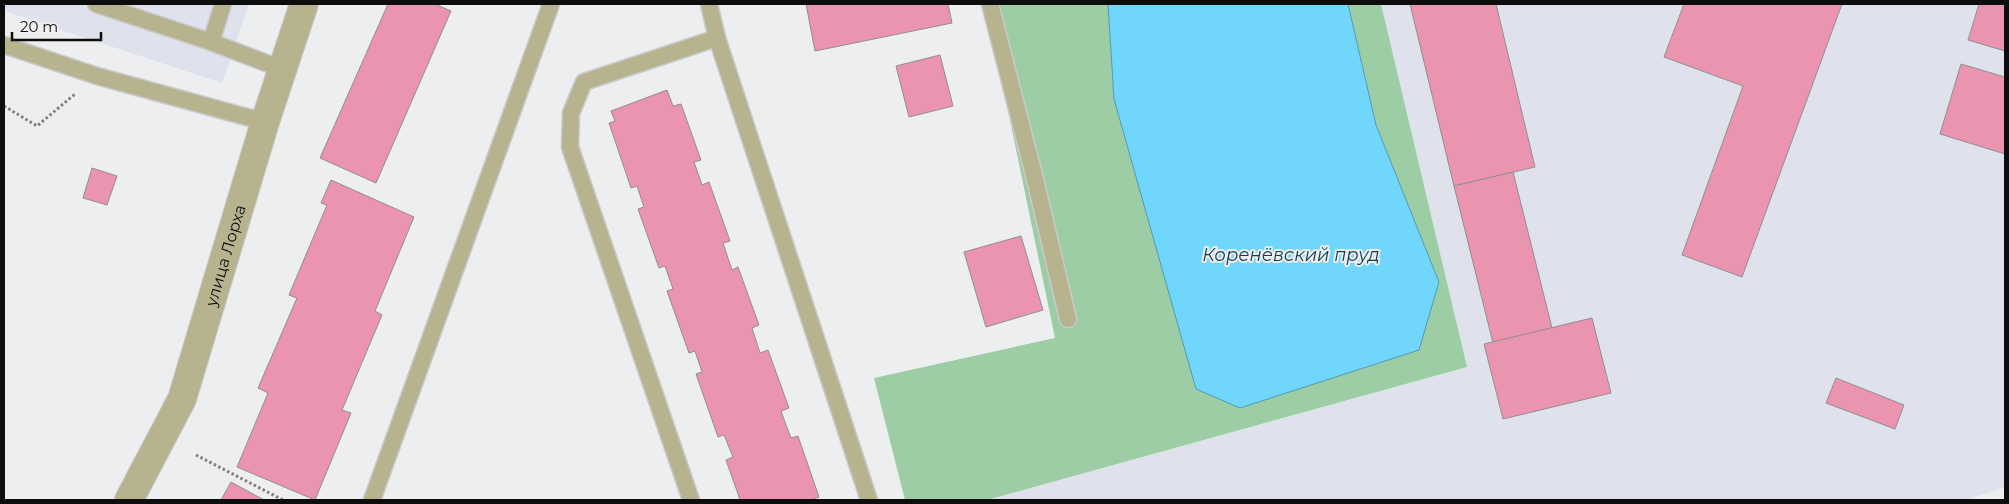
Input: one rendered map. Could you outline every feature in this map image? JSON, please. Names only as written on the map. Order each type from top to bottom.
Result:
[{"type":"street","name":"улица Лорха","points":[[129,500],[182,399],[265,122],[304,4]]},
{"type":"lane","points":[[96,4],[211,42],[282,69]]},
{"type":"lane","points":[[211,42],[224,4]]},
{"type":"lane","points":[[372,500],[550,4]]},
{"type":"lane","points":[[709,4],[717,38],[870,500]]},
{"type":"lane","points":[[990,4],[1034,175],[1068,319]]},
{"type":"lane","points":[[691,500],[570,147],[571,113],[584,82],[717,38]]},
{"type":"lane","points":[[4,45],[97,76],[265,122]]},
{"type":"path","points":[[4,106],[37,126],[97,76]]},
{"type":"path","points":[[196,456],[284,500]]},
{"type":"shaded area","points":[[4,4],[249,4],[222,83],[4,11]]},
{"type":"shaded area","points":[[1381,4],[2005,4],[2005,487],[1966,500],[987,500],[1467,367]]},
{"type":"green space","points":[[986,4],[1108,4],[1114,100],[1439,282],[1376,125],[1348,4],[1381,4],[1467,367],[987,500],[905,500],[874,378],[1055,338]]},
{"type":"water","name":"Коренёвский пруд","points":[[1108,4],[1348,4],[1376,125],[1439,282],[1419,350],[1240,408],[1196,389],[1114,99]]},
{"type":"building","points":[[388,4],[435,4],[451,11],[376,183],[320,158]]},
{"type":"building","points":[[806,4],[948,4],[952,23],[815,51]]},
{"type":"building","points":[[1410,4],[1496,4],[1535,167],[1454,186]]},
{"type":"building","points":[[1684,4],[1842,4],[1742,277],[1682,255],[1743,86],[1664,57]]},
{"type":"building","points":[[1979,4],[2005,4],[2005,51],[1968,40]]},
{"type":"building","points":[[940,55],[953,106],[909,117],[896,66]]},
{"type":"building","points":[[1961,64],[2005,77],[2005,154],[1940,134]]},
{"type":"building","points":[[667,90],[673,106],[681,104],[701,160],[694,162],[702,185],[709,182],[730,241],[723,243],[732,270],[738,267],[759,325],[752,328],[760,353],[768,350],[789,408],[781,411],[791,438],[798,436],[819,497],[811,500],[740,500],[726,460],[733,457],[724,435],[718,437],[696,374],[702,372],[695,351],[689,353],[667,291],[673,289],[665,266],[659,268],[638,209],[644,207],[637,186],[631,188],[609,123],[615,121],[611,111]]},
{"type":"building","points":[[92,168],[117,176],[107,205],[83,198]]},
{"type":"building","points":[[1513,172],[1552,328],[1493,343],[1454,186]]},
{"type":"building","points":[[331,180],[414,217],[375,311],[382,315],[342,410],[351,413],[315,500],[237,467],[268,393],[258,388],[297,298],[289,295],[327,205],[321,203]]},
{"type":"building","points":[[1021,236],[1043,310],[986,327],[964,252]]},
{"type":"building","points":[[1592,318],[1611,393],[1503,419],[1484,344]]},
{"type":"building","points":[[1836,378],[1904,405],[1895,429],[1826,403]]},
{"type":"building","points":[[231,482],[264,500],[221,500]]}]
